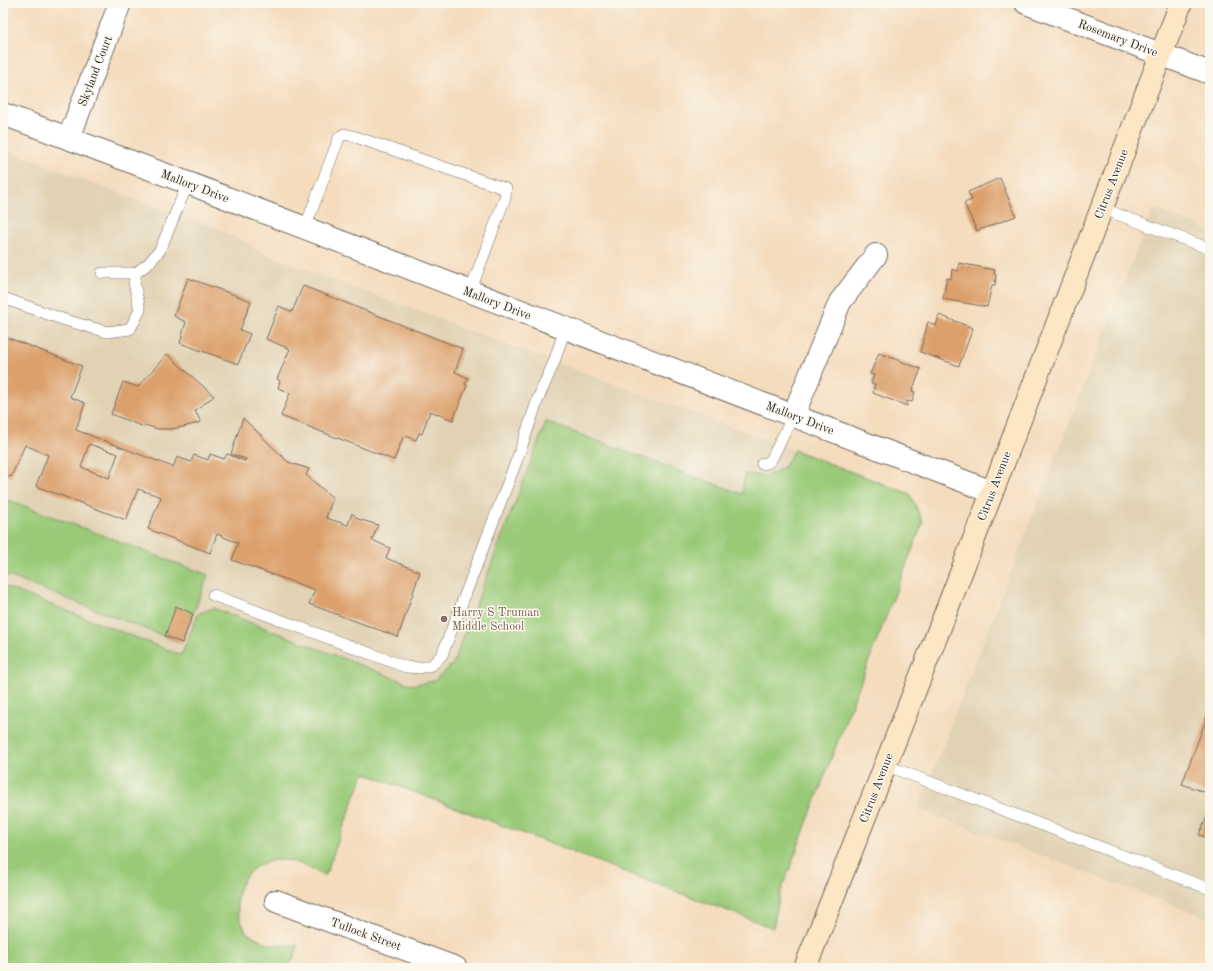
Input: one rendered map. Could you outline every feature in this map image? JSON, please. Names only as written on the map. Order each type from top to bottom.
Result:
[{"type":"main road","name":"Citrus Avenue","points":[[805,968],[992,492],[1181,3]]},
{"type":"street","name":"Skyland Court","points":[[69,138],[120,3]]},
{"type":"street","name":"Rosemary Drive","points":[[1026,3],[1210,72]]},
{"type":"street","name":"Mallory Drive","points":[[3,114],[188,183],[992,492]]},
{"type":"street","points":[[793,416],[840,302],[876,255]]},
{"type":"street","name":"Tullock Street","points":[[276,901],[456,968]]},
{"type":"lane","points":[[305,228],[339,138],[344,134],[506,189],[505,198],[470,292]]},
{"type":"lane","points":[[102,273],[136,273],[149,263],[160,250],[188,183]]},
{"type":"lane","points":[[1101,208],[1210,249]]},
{"type":"lane","points":[[3,298],[65,320],[107,332],[130,329],[140,310],[134,282],[136,273]]},
{"type":"lane","points":[[213,595],[406,667],[420,668],[432,665],[442,655],[565,329]]},
{"type":"lane","points":[[762,464],[771,460],[793,416]]},
{"type":"lane","points":[[885,765],[1210,889]]},
{"type":"shaded area","name":"Harry S Truman Middle School","points":[[3,148],[124,195],[213,227],[246,242],[256,250],[325,277],[910,494],[923,522],[780,894],[773,928],[363,774],[304,866],[291,861],[279,860],[264,863],[250,871],[240,883],[237,899],[238,910],[247,933],[271,945],[297,945],[297,950],[289,968],[3,968]]},
{"type":"shaded area","points":[[1153,209],[1210,231],[1210,919],[918,809]]},
{"type":"green space","points":[[546,422],[742,494],[745,474],[765,476],[784,467],[794,450],[910,494],[923,522],[780,894],[773,928],[364,773],[325,876],[291,861],[269,861],[253,869],[246,876],[238,891],[238,910],[240,919],[247,933],[271,945],[297,945],[297,950],[289,968],[3,968],[3,586],[181,655],[198,614],[213,608],[412,685],[434,681],[453,664]]},
{"type":"green space","points":[[3,498],[208,575],[182,643],[3,574]]},
{"type":"building","points":[[1000,178],[1016,216],[977,231],[964,203],[972,200],[968,192]]},
{"type":"building","points":[[959,263],[995,270],[995,285],[992,285],[987,307],[943,299],[947,278],[951,279],[952,269],[958,271]]},
{"type":"building","points":[[188,278],[251,301],[240,330],[250,334],[238,364],[180,343],[186,322],[174,316]]},
{"type":"building","points":[[303,286],[463,349],[455,372],[468,378],[465,384],[467,385],[453,420],[430,411],[422,434],[419,433],[416,440],[404,435],[394,460],[281,416],[290,393],[278,388],[280,381],[277,379],[290,349],[266,339],[279,306],[292,312]]},
{"type":"building","points":[[939,315],[973,328],[959,366],[920,352],[928,322],[936,326]]},
{"type":"building","points":[[3,336],[82,366],[70,397],[85,403],[76,430],[173,467],[177,457],[191,462],[194,455],[208,460],[210,454],[224,459],[227,454],[245,461],[246,459],[231,454],[243,418],[288,462],[309,469],[306,475],[333,498],[326,518],[348,525],[352,513],[358,519],[378,525],[372,540],[390,548],[386,558],[420,572],[398,637],[309,604],[315,590],[232,560],[238,543],[217,534],[210,553],[148,529],[161,497],[138,489],[126,520],[36,486],[48,455],[25,445],[11,477],[3,474]],"holes":[[[89,444],[118,454],[109,478],[81,467]]]},
{"type":"building","points":[[879,353],[921,369],[912,391],[915,392],[912,402],[907,401],[907,406],[873,393],[875,384],[871,384],[874,375],[870,374]]},
{"type":"building","points":[[167,354],[214,396],[195,411],[201,422],[172,429],[157,429],[145,425],[144,427],[111,414],[123,382],[138,387]]},
{"type":"building","points":[[176,606],[193,614],[182,643],[165,636]]},
{"type":"building","points":[[1210,709],[1210,794],[1182,784]]},
{"type":"building","points":[[1209,812],[1210,813],[1210,839],[1199,835]]},
{"type":"place","name":"Harry S Truman Middle School","points":[[444,619]]}]
